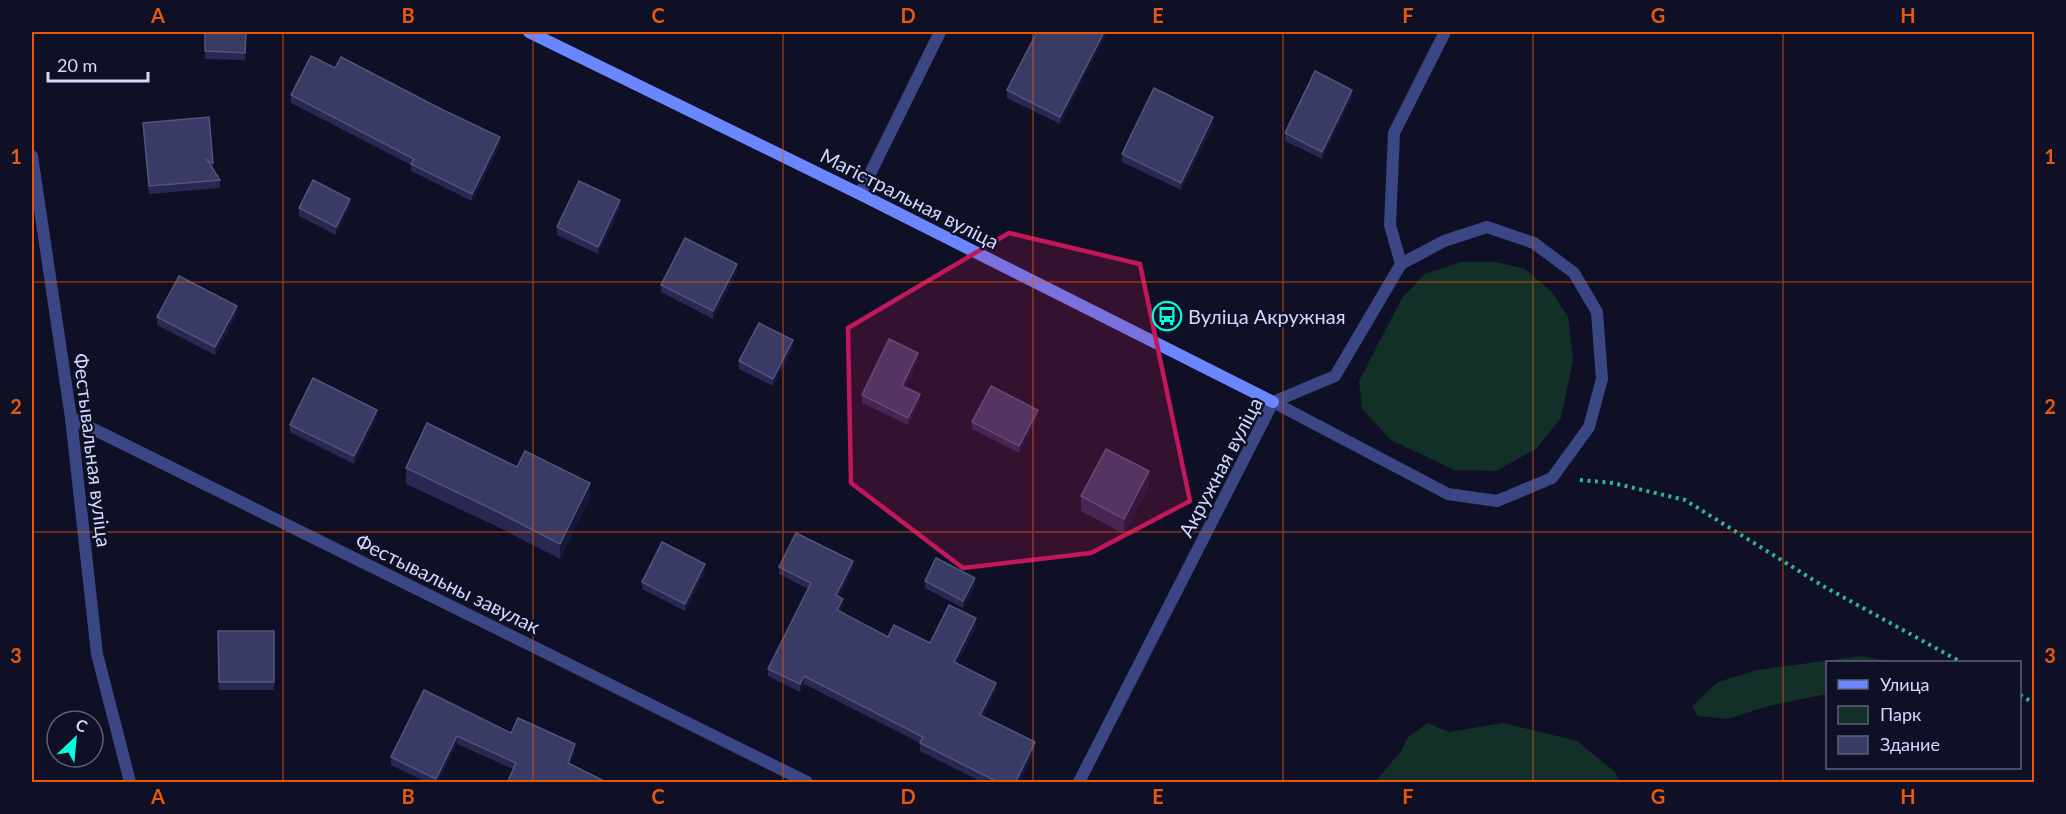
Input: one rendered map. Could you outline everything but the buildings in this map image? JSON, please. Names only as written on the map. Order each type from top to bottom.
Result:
[{"type":"street","name":"Магістральная вуліца","points":[[529,32],[860,194],[1273,402]]},
{"type":"street","points":[[860,194],[940,32]]},
{"type":"street","points":[[1273,402],[1448,494],[1497,501],[1552,478],[1589,427],[1602,379],[1597,312],[1574,273],[1534,243],[1487,227],[1444,241],[1401,264],[1390,225],[1394,134],[1445,32]]},
{"type":"street","name":"Фестывальная вуліца","points":[[32,156],[71,418],[97,654],[130,783]]},
{"type":"street","name":"Акружная вуліца","points":[[1079,783],[1273,402],[1335,376],[1401,264]]},
{"type":"street","name":"Фестывальны завулак","points":[[71,418],[807,783]]},
{"type":"path","points":[[1552,478],[1613,483],[1685,500],[1823,586],[1957,661]]},
{"type":"highlighted area","points":[[1009,233],[1140,264],[1190,501],[1091,553],[963,568],[851,483],[848,328]]},
{"type":"green space","points":[[1461,262],[1496,262],[1525,269],[1552,292],[1568,317],[1573,360],[1561,418],[1536,449],[1496,471],[1454,470],[1391,440],[1362,409],[1359,381],[1402,298],[1425,274]]},
{"type":"green space","points":[[1860,656],[1891,661],[1826,661],[1826,694],[1768,706],[1728,719],[1698,716],[1692,706],[1718,682],[1757,670]]},
{"type":"green space","points":[[1428,723],[1449,732],[1503,723],[1577,741],[1615,772],[1620,782],[1375,782],[1401,751],[1408,737]]},
{"type":"place","name":"Вуліца Акружная","points":[[1167,316]]}]
